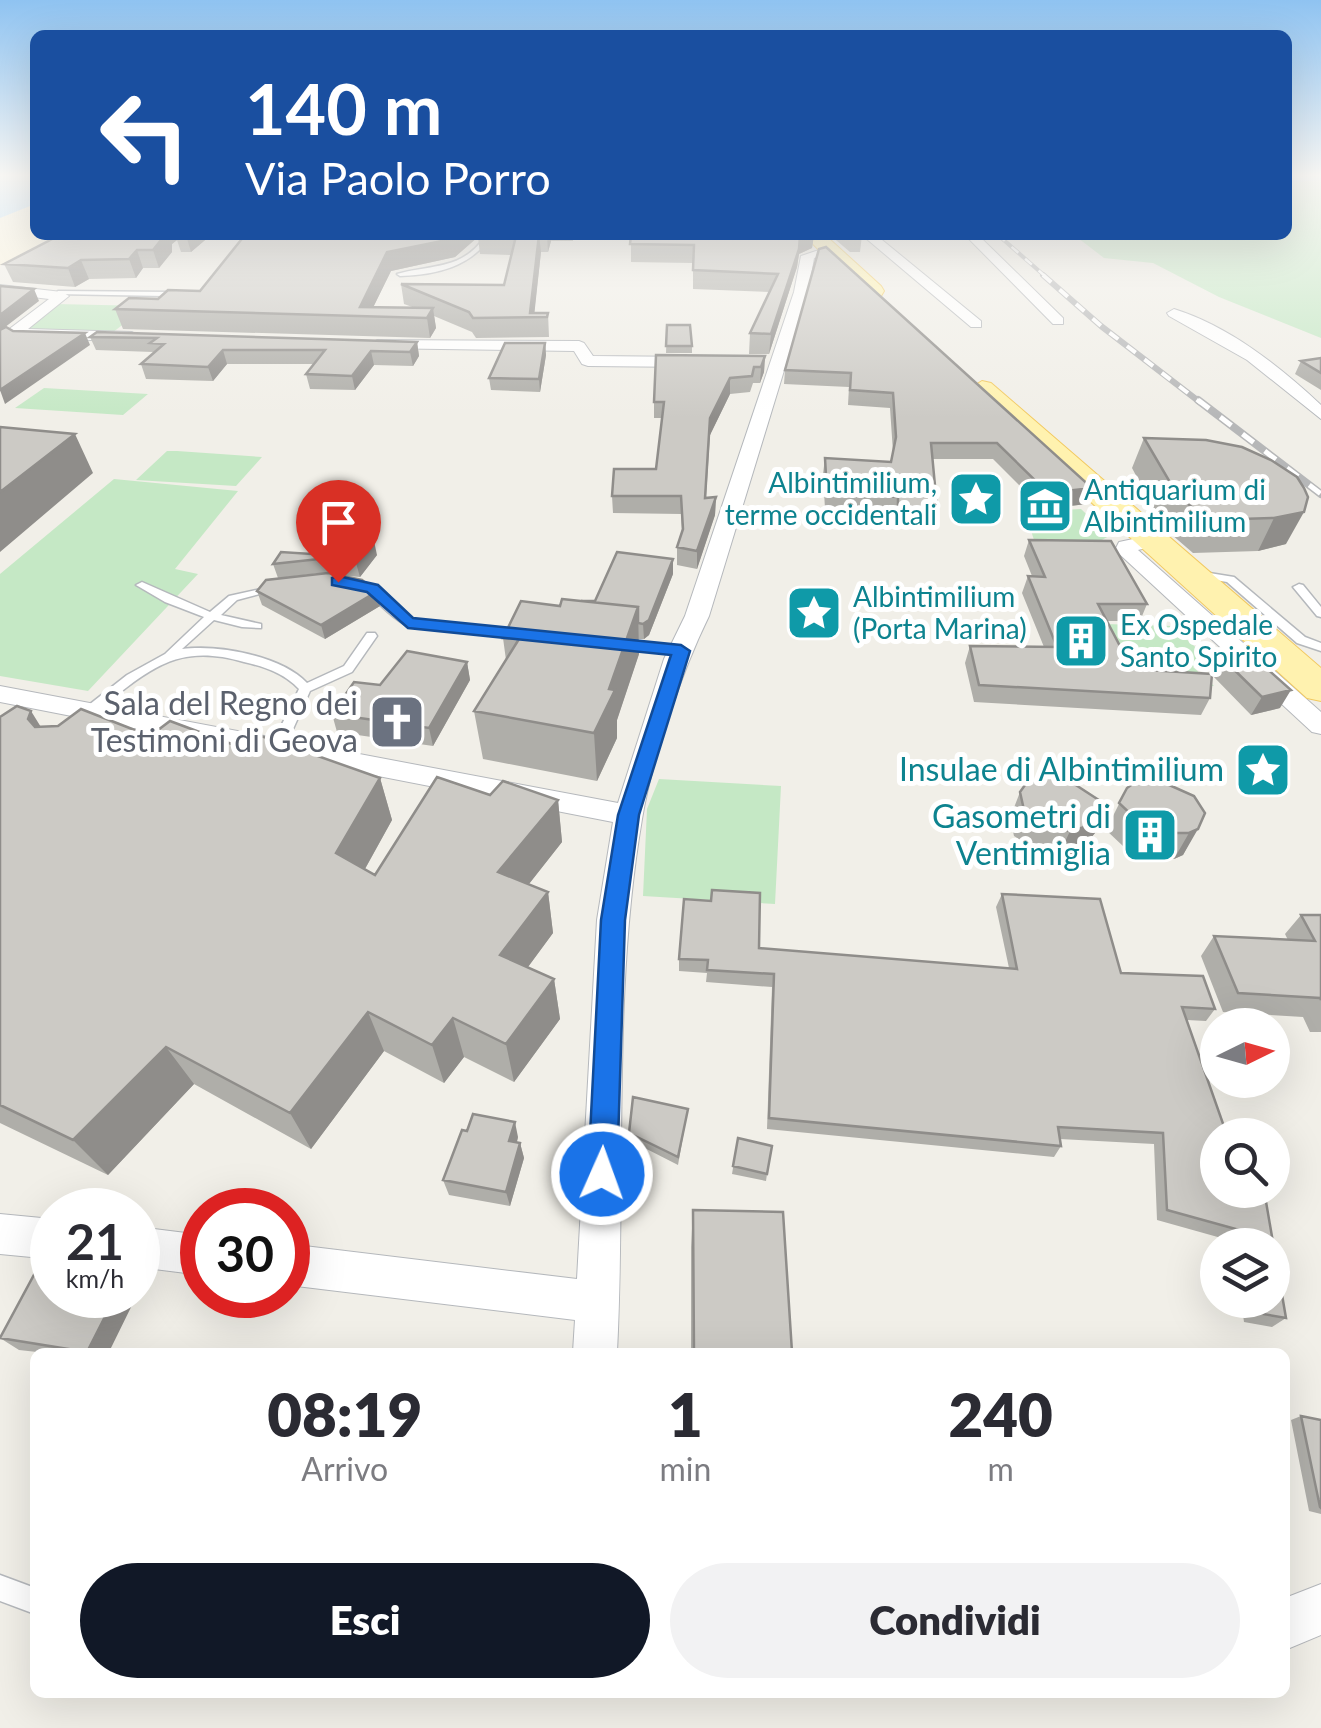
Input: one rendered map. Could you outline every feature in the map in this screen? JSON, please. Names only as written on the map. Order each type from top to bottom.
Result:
[{"type":"main road","points":[[836,257],[900,314]]},
{"type":"main road","points":[[959,369],[1321,689]]},
{"type":"street","points":[[595,1348],[613,920],[628,815],[681,651],[701,606],[767,363],[799,298],[808,268],[807,257]]},
{"type":"street","points":[[894,257],[976,324]]},
{"type":"street","points":[[993,257],[1058,321]]},
{"type":"street","points":[[0,279],[15,270]]},
{"type":"street","points":[[0,289],[58,293],[60,297],[6,335]]},
{"type":"street","points":[[1174,313],[1258,357],[1321,414]]},
{"type":"street","points":[[6,335],[148,337]]},
{"type":"street","points":[[364,345],[580,346],[588,361],[720,362]]},
{"type":"street","points":[[1152,541],[1126,546],[1126,550],[1321,726]]},
{"type":"street","points":[[0,694],[94,724],[124,718],[628,815]]},
{"type":"street","points":[[0,1234],[30,1237]]},
{"type":"street","points":[[310,1268],[597,1302]]},
{"type":"street","points":[[1290,1622],[1321,1609]]},
{"type":"lane","points":[[400,274],[435,272],[467,257]]},
{"type":"lane","points":[[58,293],[172,294],[154,310]]},
{"type":"lane","points":[[1188,573],[1230,578],[1302,640],[1321,647]]},
{"type":"lane","points":[[338,582],[372,588],[408,622],[533,636]]},
{"type":"lane","points":[[94,724],[234,598],[255,589],[290,584]]},
{"type":"lane","points":[[142,585],[166,599],[257,626]]},
{"type":"lane","points":[[1299,587],[1321,614]]},
{"type":"lane","points":[[278,747],[305,689],[348,669],[371,636]]},
{"type":"lane","points":[[607,643],[681,651]]},
{"type":"lane","points":[[170,653],[204,649],[235,654],[286,671],[305,689]]},
{"type":"lane","points":[[0,1588],[30,1599]]},
{"type":"green space","points":[[1321,257],[1321,338],[1219,297],[1153,263],[1104,258]]},
{"type":"green space","points":[[55,304],[147,306],[108,336],[18,329]]},
{"type":"green space","points":[[44,388],[148,394],[123,415],[15,408]]},
{"type":"green space","points":[[167,451],[262,457],[236,486],[136,480]]},
{"type":"green space","points":[[114,479],[238,491],[175,569],[198,574],[88,691],[0,676],[0,574]]},
{"type":"green space","points":[[1081,509],[1109,536],[1100,541],[1034,540],[1025,512]]},
{"type":"green space","points":[[1105,624],[1172,626],[1214,664],[1193,667],[1214,686],[1134,681]]},
{"type":"green space","points":[[659,779],[781,786],[775,904],[643,896],[647,809]]},
{"type":"sand","points":[[0,257],[17,257],[0,266]]},
{"type":"building","points":[[18,257],[131,257],[81,260],[68,268],[4,264]]},
{"type":"building","points":[[228,257],[385,257],[360,307],[433,308],[427,318],[115,309],[129,298],[158,299],[168,290],[200,291]]},
{"type":"building","points":[[511,257],[537,257],[530,313],[548,313],[547,317],[473,318],[469,312],[401,284],[504,285]]},
{"type":"building","points":[[694,257],[796,257],[771,334],[750,333],[778,274],[693,270]]},
{"type":"building","points":[[817,257],[837,257],[1092,488],[1048,493],[997,443],[931,443],[937,507],[898,511],[898,497],[827,493],[825,458],[891,462],[896,437],[893,393],[850,390],[851,373],[785,370]]},
{"type":"building","points":[[0,286],[34,289],[0,315]]},
{"type":"building","points":[[667,325],[690,325],[692,346],[666,346]]},
{"type":"building","points":[[6,327],[13,331],[85,333],[0,390],[0,330]]},
{"type":"building","points":[[97,332],[417,342],[410,352],[371,351],[352,376],[306,374],[325,350],[223,350],[208,367],[141,364],[164,344],[150,343],[157,338],[90,337]]},
{"type":"building","points":[[505,343],[545,343],[539,379],[489,378]]},
{"type":"building","points":[[656,355],[765,356],[761,367],[754,367],[752,376],[730,378],[710,418],[705,498],[716,497],[697,551],[677,547],[683,529],[681,496],[612,496],[614,469],[656,469],[664,402],[654,402]]},
{"type":"building","points":[[1321,358],[1321,373],[1301,361]]},
{"type":"building","points":[[0,427],[75,434],[0,492]]},
{"type":"building","points":[[1144,438],[1206,440],[1242,447],[1271,460],[1297,477],[1304,488],[1308,497],[1304,512],[1274,518],[1208,520],[1178,496]]},
{"type":"building","points":[[342,537],[374,541],[356,563],[319,559],[273,564],[281,552],[327,555]]},
{"type":"building","points":[[1029,540],[1111,541],[1147,604],[1098,604],[1132,669],[1212,674],[1210,698],[979,685],[970,646],[1057,647],[1028,576],[1045,577]]},
{"type":"building","points":[[617,552],[673,559],[649,620],[643,624],[638,623],[638,607],[581,601],[595,601]]},
{"type":"building","points":[[328,573],[362,580],[376,592],[321,625],[257,591],[266,580]]},
{"type":"building","points":[[562,599],[638,607],[609,689],[615,690],[594,733],[474,711],[519,639],[503,638],[521,601],[560,606]]},
{"type":"building","points":[[407,651],[467,662],[429,728],[332,714],[354,682],[380,685]]},
{"type":"building","points":[[1247,651],[1291,690],[1262,697],[1218,654]]},
{"type":"building","points":[[17,706],[31,711],[28,719],[35,727],[58,726],[81,709],[150,736],[170,721],[245,749],[261,736],[380,778],[336,853],[375,875],[437,777],[490,795],[503,781],[558,800],[498,872],[548,892],[500,955],[554,979],[506,1044],[453,1018],[432,1045],[368,1012],[290,1113],[166,1047],[73,1140],[0,1105],[0,717]]},
{"type":"building","points":[[1044,777],[1068,780],[1108,806],[1092,825],[1070,831],[1056,829],[1024,810],[1020,792],[1025,785]]},
{"type":"building","points":[[1158,780],[1194,796],[1205,813],[1198,829],[1164,833],[1138,821],[1119,803],[1134,783]]},
{"type":"building","points":[[712,890],[760,893],[759,948],[1017,969],[1002,894],[1100,899],[1121,973],[1203,976],[1215,1008],[1182,1007],[1200,1058],[1200,1098],[1214,1098],[1221,1118],[1200,1118],[1200,1208],[1267,1208],[1271,1228],[1232,1228],[1167,1210],[1163,1133],[1058,1127],[1061,1146],[769,1118],[774,974],[707,970],[708,960],[679,959],[684,899],[711,901]]},
{"type":"building","points":[[1301,915],[1321,915],[1321,1000],[1238,993],[1214,936],[1315,941]]},
{"type":"building","points":[[633,1097],[688,1109],[678,1157],[629,1133]]},
{"type":"building","points":[[473,1114],[515,1122],[509,1141],[520,1143],[506,1192],[443,1180],[462,1130],[467,1131]]},
{"type":"building","points":[[738,1138],[772,1146],[767,1174],[733,1166]]},
{"type":"building","points":[[693,1210],[783,1212],[792,1348],[694,1348]]},
{"type":"building","points":[[30,1282],[30,1318],[104,1318],[89,1348],[62,1348],[0,1338]]},
{"type":"building","points":[[1301,1416],[1321,1420],[1321,1508],[1320,1507]]},
{"type":"railway","points":[[1023,257],[1046,277]]},
{"type":"railway","points":[[1043,275],[1101,326],[1201,403]]},
{"type":"railway","points":[[1198,400],[1321,494]]},
{"type":"place","name":"Albintimilium, terme occidentali","points":[[976,499]]},
{"type":"place","name":"Antiquarium di Albintimilium","points":[[1045,506]]},
{"type":"place","name":"Albintimilium (Porta Marina)","points":[[814,613]]},
{"type":"place","name":"Ex Ospedale Santo Spirito","points":[[1081,641]]},
{"type":"place","name":"Sala del Regno dei Testimoni di Geova","points":[[397,722]]},
{"type":"place","name":"Insulae di Albintimilium","points":[[1263,770]]},
{"type":"place","name":"Gasometri di Ventimiglia","points":[[1150,835]]},
{"type":"route","points":[[338,582],[372,588],[399,618],[408,622],[681,651],[628,815],[613,920],[602,1174]]}]
